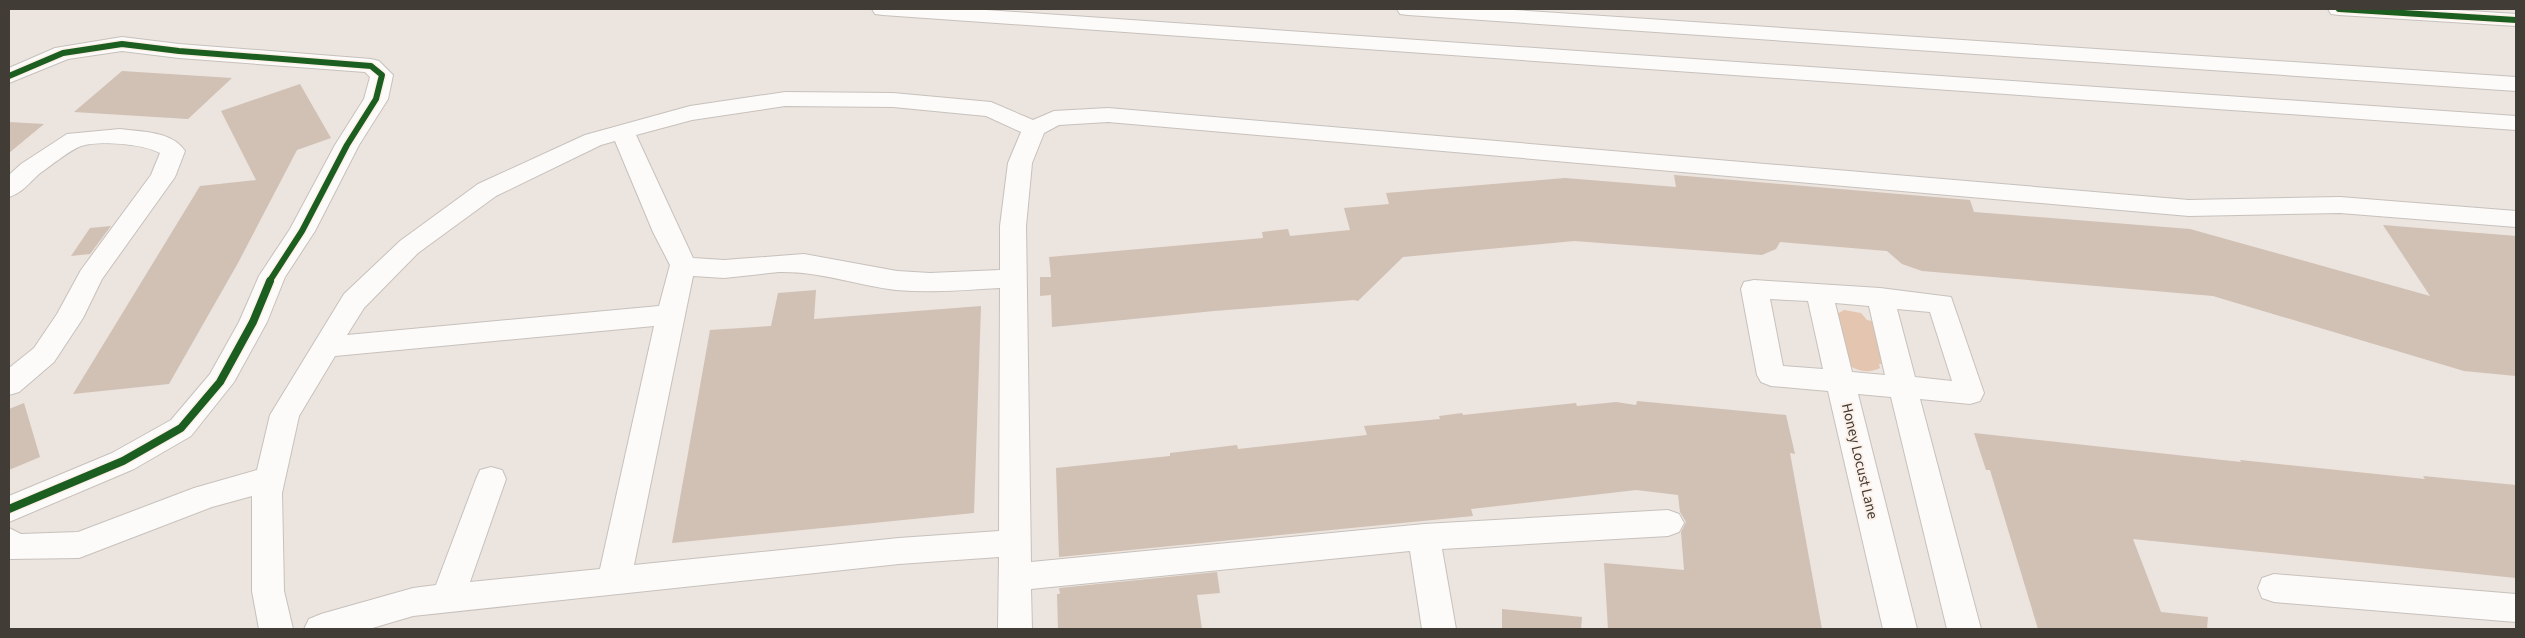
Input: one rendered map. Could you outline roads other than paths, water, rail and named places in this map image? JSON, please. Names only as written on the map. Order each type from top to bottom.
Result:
[{"type":"main road","points":[[883,9],[2516,124]]},
{"type":"main road","points":[[1408,9],[2516,84]]},
{"type":"main road","points":[[2339,9],[2516,20]]},
{"type":"main road","points":[[9,76],[63,53],[122,44],[179,51],[370,66],[382,75],[376,100],[347,145],[302,231],[272,276],[253,322],[220,382],[181,428],[123,461],[9,509]]},
{"type":"main road","points":[[276,629],[268,591],[267,493],[285,415],[354,301],[409,247],[487,190],[593,140],[690,113],[785,98],[893,100],[991,109],[1034,129]]},
{"type":"main road","points":[[1015,629],[1013,226],[1020,163],[1034,129],[1054,118],[1108,115],[2189,208],[2340,205],[2516,219]]},
{"type":"main road","points":[[614,581],[670,315],[683,265],[666,232],[623,132]]},
{"type":"main road","points":[[9,189],[30,169],[75,139],[120,136],[157,141],[173,150],[163,177],[90,276],[69,318],[44,355],[9,384]]},
{"type":"main road","points":[[683,265],[700,270],[794,262],[838,267],[880,278],[930,283],[1013,278]]},
{"type":"main road","points":[[1754,289],[1820,292],[1941,304],[1970,393],[1771,375],[1754,289]]},
{"type":"main road","name":"Honey Locust Lane","points":[[1820,292],[1900,629]]},
{"type":"main road","points":[[1880,298],[1964,629]]},
{"type":"main road","points":[[326,348],[670,315]]},
{"type":"main road","points":[[9,541],[11,547],[79,545],[205,497],[271,478]]},
{"type":"main road","points":[[448,599],[491,479]]},
{"type":"main road","points":[[1015,577],[1424,537],[1668,523]]},
{"type":"main road","points":[[1424,537],[1439,629]]},
{"type":"main road","points":[[321,629],[413,602],[899,551],[1015,543]]},
{"type":"main road","points":[[2274,588],[2516,608]]}]
